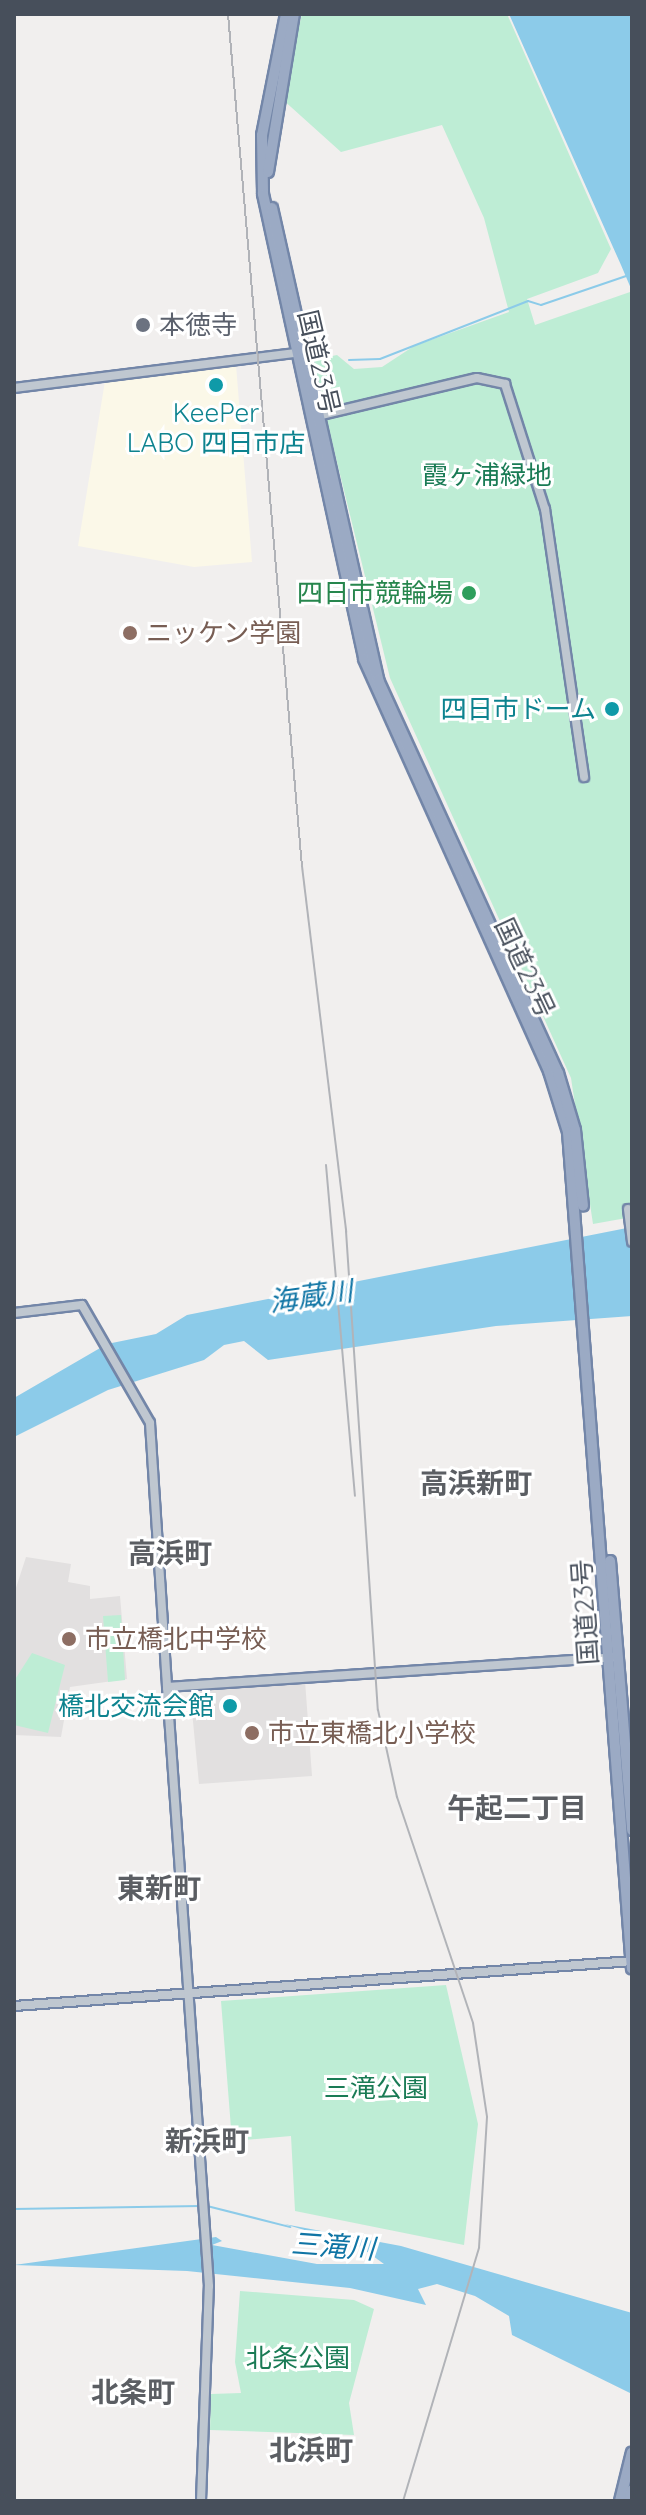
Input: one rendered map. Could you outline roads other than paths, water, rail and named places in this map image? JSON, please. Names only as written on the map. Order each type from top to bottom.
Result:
[{"type":"highway","name":"国道23号","points":[[286,14],[261,165],[294,353],[371,683],[549,1071],[568,1132],[581,1233]]},
{"type":"highway","name":"国道23号","points":[[294,14],[268,174],[317,416],[378,680],[561,1082],[576,1140],[614,1657],[632,1969]]},
{"type":"highway","name":"国道23号","points":[[614,1657],[632,1830]]},
{"type":"highway","points":[[620,2501],[632,2452]]},
{"type":"highway","points":[[629,2501],[632,2490]]},
{"type":"street","points":[[14,388],[294,353]]},
{"type":"street","points":[[317,416],[477,378],[505,384],[548,525],[584,777]]},
{"type":"street","points":[[628,1209],[632,1242]]},
{"type":"street","points":[[14,1313],[82,1305],[151,1431],[209,2286],[201,2501]]},
{"type":"street","points":[[167,1687],[614,1657]]},
{"type":"street","points":[[14,2006],[632,1961]]},
{"type":"water","points":[[509,14],[632,14],[632,291],[621,265]]},
{"type":"water","name":"海蔵川","points":[[632,1227],[632,1316],[496,1326],[268,1360],[244,1341],[224,1345],[204,1360],[108,1390],[14,1437],[14,1398],[107,1344],[156,1334],[187,1315]]},
{"type":"water","points":[[284,2224],[401,2246],[632,2313],[632,2394],[512,2335],[509,2316],[475,2296],[437,2284],[418,2289],[426,2305],[350,2288],[187,2271],[14,2265],[216,2237],[222,2241],[212,2245],[317,2264],[384,2264],[359,2246]]},
{"type":"waterway","points":[[349,360],[380,359],[528,301],[541,305],[626,276]]},
{"type":"waterway","points":[[14,2209],[200,2206]]},
{"type":"waterway","name":"三滝川","points":[[207,2206],[290,2227]]},
{"type":"railway","points":[[228,14],[302,866],[346,1231],[378,1710],[397,1797],[473,2023],[487,2117],[479,2248],[403,2501]]},
{"type":"railway","points":[[326,1165],[355,1496]]},
{"type":"place","name":"本徳寺","points":[[143,325]]},
{"type":"place","name":"KeePer LABO 四日市店","points":[[216,385]]},
{"type":"place","name":"四日市競輪場","points":[[469,593]]},
{"type":"place","name":"ニッケン学園","points":[[130,633]]},
{"type":"place","name":"四日市ドーム","points":[[612,709]]},
{"type":"place","name":"市立橋北中学校","points":[[69,1639]]},
{"type":"place","name":"橋北交流会館","points":[[230,1706]]},
{"type":"place","name":"市立東橋北小学校","points":[[252,1733]]},
{"type":"district","name":"高浜新町","points":[[476,1483]]},
{"type":"district","name":"高浜町","points":[[170,1553]]},
{"type":"district","name":"午起二丁目","points":[[517,1808]]},
{"type":"district","name":"東新町","points":[[159,1888]]},
{"type":"district","name":"新浜町","points":[[207,2141]]},
{"type":"district","name":"北条町","points":[[133,2392]]},
{"type":"district","name":"北浜町","points":[[311,2450]]},
{"type":"park label","name":"霞ヶ浦緑地","points":[[487,475]]},
{"type":"park label","name":"三滝公園","points":[[376,2088]]},
{"type":"park label","name":"北条公園","points":[[298,2358]]}]
